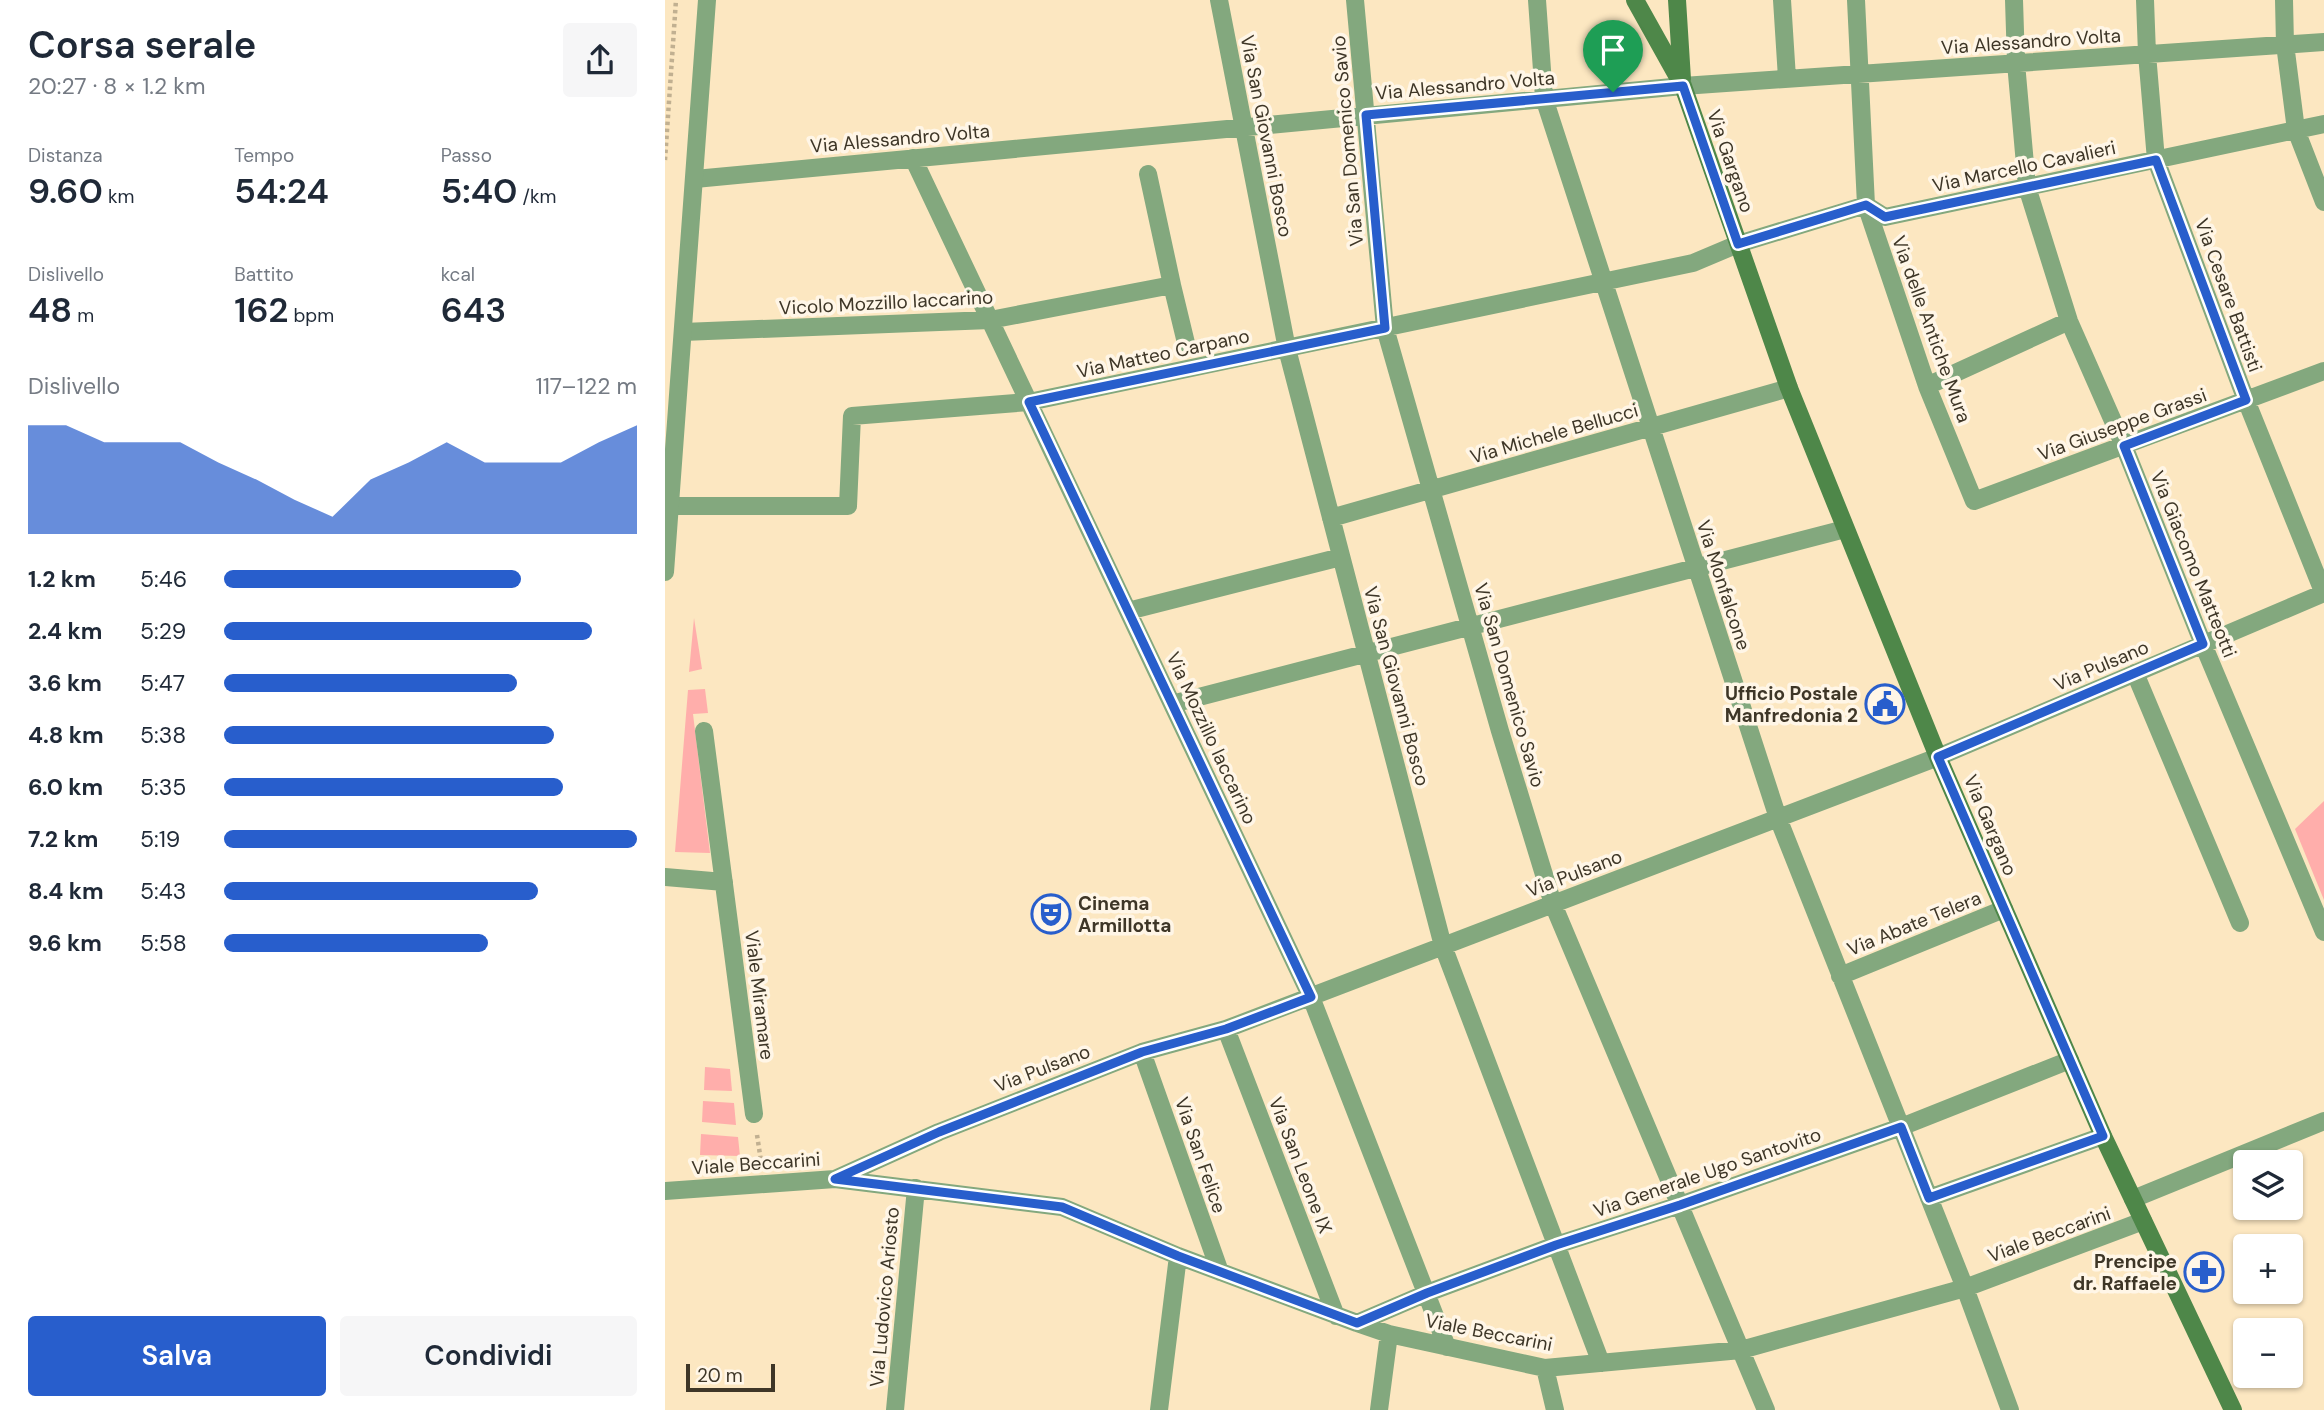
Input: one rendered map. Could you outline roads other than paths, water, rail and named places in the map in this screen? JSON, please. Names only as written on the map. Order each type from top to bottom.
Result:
[{"type":"main road","points":[[1635,0],[1683,86]]},
{"type":"main road","points":[[1677,0],[1683,86]]},
{"type":"main road","name":"Via Gargano","points":[[1683,86],[1789,388],[1938,757],[2103,1136],[2233,1410]]},
{"type":"street","points":[[665,572],[707,0]]},
{"type":"street","name":"Via San Giovanni Bosco","points":[[1219,0],[1287,349],[1443,946],[1601,1363]]},
{"type":"street","name":"Via San Domenico Savio","points":[[1356,0],[1385,328],[1500,730],[1553,904],[1766,1410]]},
{"type":"street","name":"Via Monfalcone","points":[[1537,0],[1544,98],[1778,818],[2011,1410]]},
{"type":"street","points":[[1781,0],[1787,78]]},
{"type":"street","name":"Via delle Antiche Mura","points":[[1856,0],[1866,205],[1927,386],[1974,501]]},
{"type":"street","name":"Via Giacomo Matteotti","points":[[2014,0],[2016,63],[2027,187],[2069,321],[2124,446],[2203,644],[2324,932]]},
{"type":"street","name":"Via Cesare Battisti","points":[[2145,0],[2156,160],[2246,400],[2324,593]]},
{"type":"street","points":[[2284,0],[2285,44],[2296,130],[2324,202]]},
{"type":"street","name":"Via Alessandro Volta","points":[[695,179],[1683,86],[2324,42]]},
{"type":"street","name":"Via Marcello Cavalieri","points":[[1866,205],[1885,217],[2324,124]]},
{"type":"street","name":"Via Mozzillo Iaccarino","points":[[913,158],[1311,997],[1447,1347]]},
{"type":"street","points":[[1148,174],[1186,343]]},
{"type":"street","points":[[1738,244],[1866,205]]},
{"type":"street","name":"Via Matteo Carpano","points":[[670,506],[848,506],[852,416],[1029,402],[1693,263],[1738,244]]},
{"type":"street","name":"Vicolo Mozzillo Iaccarino","points":[[683,332],[990,320],[1172,285]]},
{"type":"street","points":[[1927,386],[2069,321]]},
{"type":"street","name":"Via Giuseppe Grassi","points":[[1974,501],[2324,372]]},
{"type":"street","name":"Via Michele Bellucci","points":[[1331,518],[1789,388]]},
{"type":"street","points":[[1173,704],[1845,529]]},
{"type":"street","points":[[1128,611],[1341,557]]},
{"type":"street","name":"Via Pulsano","points":[[835,1179],[939,1132],[1142,1052],[1226,1029],[1938,757],[2324,593]]},
{"type":"street","points":[[2135,673],[2240,923]]},
{"type":"street","name":"Viale Miramare","points":[[704,731],[754,1114]]},
{"type":"street","points":[[665,877],[724,882]]},
{"type":"street","name":"Via Abate Telera","points":[[1840,976],[2004,909]]},
{"type":"street","name":"Via San Leone IX","points":[[1226,1029],[1336,1316]]},
{"type":"street","name":"Via San Felice","points":[[1142,1052],[1220,1272]]},
{"type":"street","name":"Via Generale Ugo Santovito","points":[[1357,1323],[1427,1293],[1556,1245],[1680,1205],[1901,1127],[2070,1060]]},
{"type":"street","name":"Viale Beccarini","points":[[2133,1199],[2324,1121]]},
{"type":"street","points":[[1929,1198],[2103,1136]]},
{"type":"street","name":"Viale Beccarini","points":[[665,1191],[835,1179],[1062,1207],[1178,1256],[1389,1334],[1545,1368],[1741,1350],[1965,1288],[2143,1221]]},
{"type":"street","name":"Via Ludovico Ariosto","points":[[895,1410],[915,1188]]},
{"type":"street","points":[[1159,1410],[1178,1256]]},
{"type":"street","points":[[1379,1410],[1389,1334]]},
{"type":"street","points":[[1545,1368],[1555,1410]]},
{"type":"place","name":"Ufficio Postale Manfredonia 2","points":[[1885,704]]},
{"type":"place","name":"Cinema Armillotta","points":[[1051,914]]},
{"type":"place","name":"Prencipe dr. Raffaele","points":[[2204,1272]]}]
